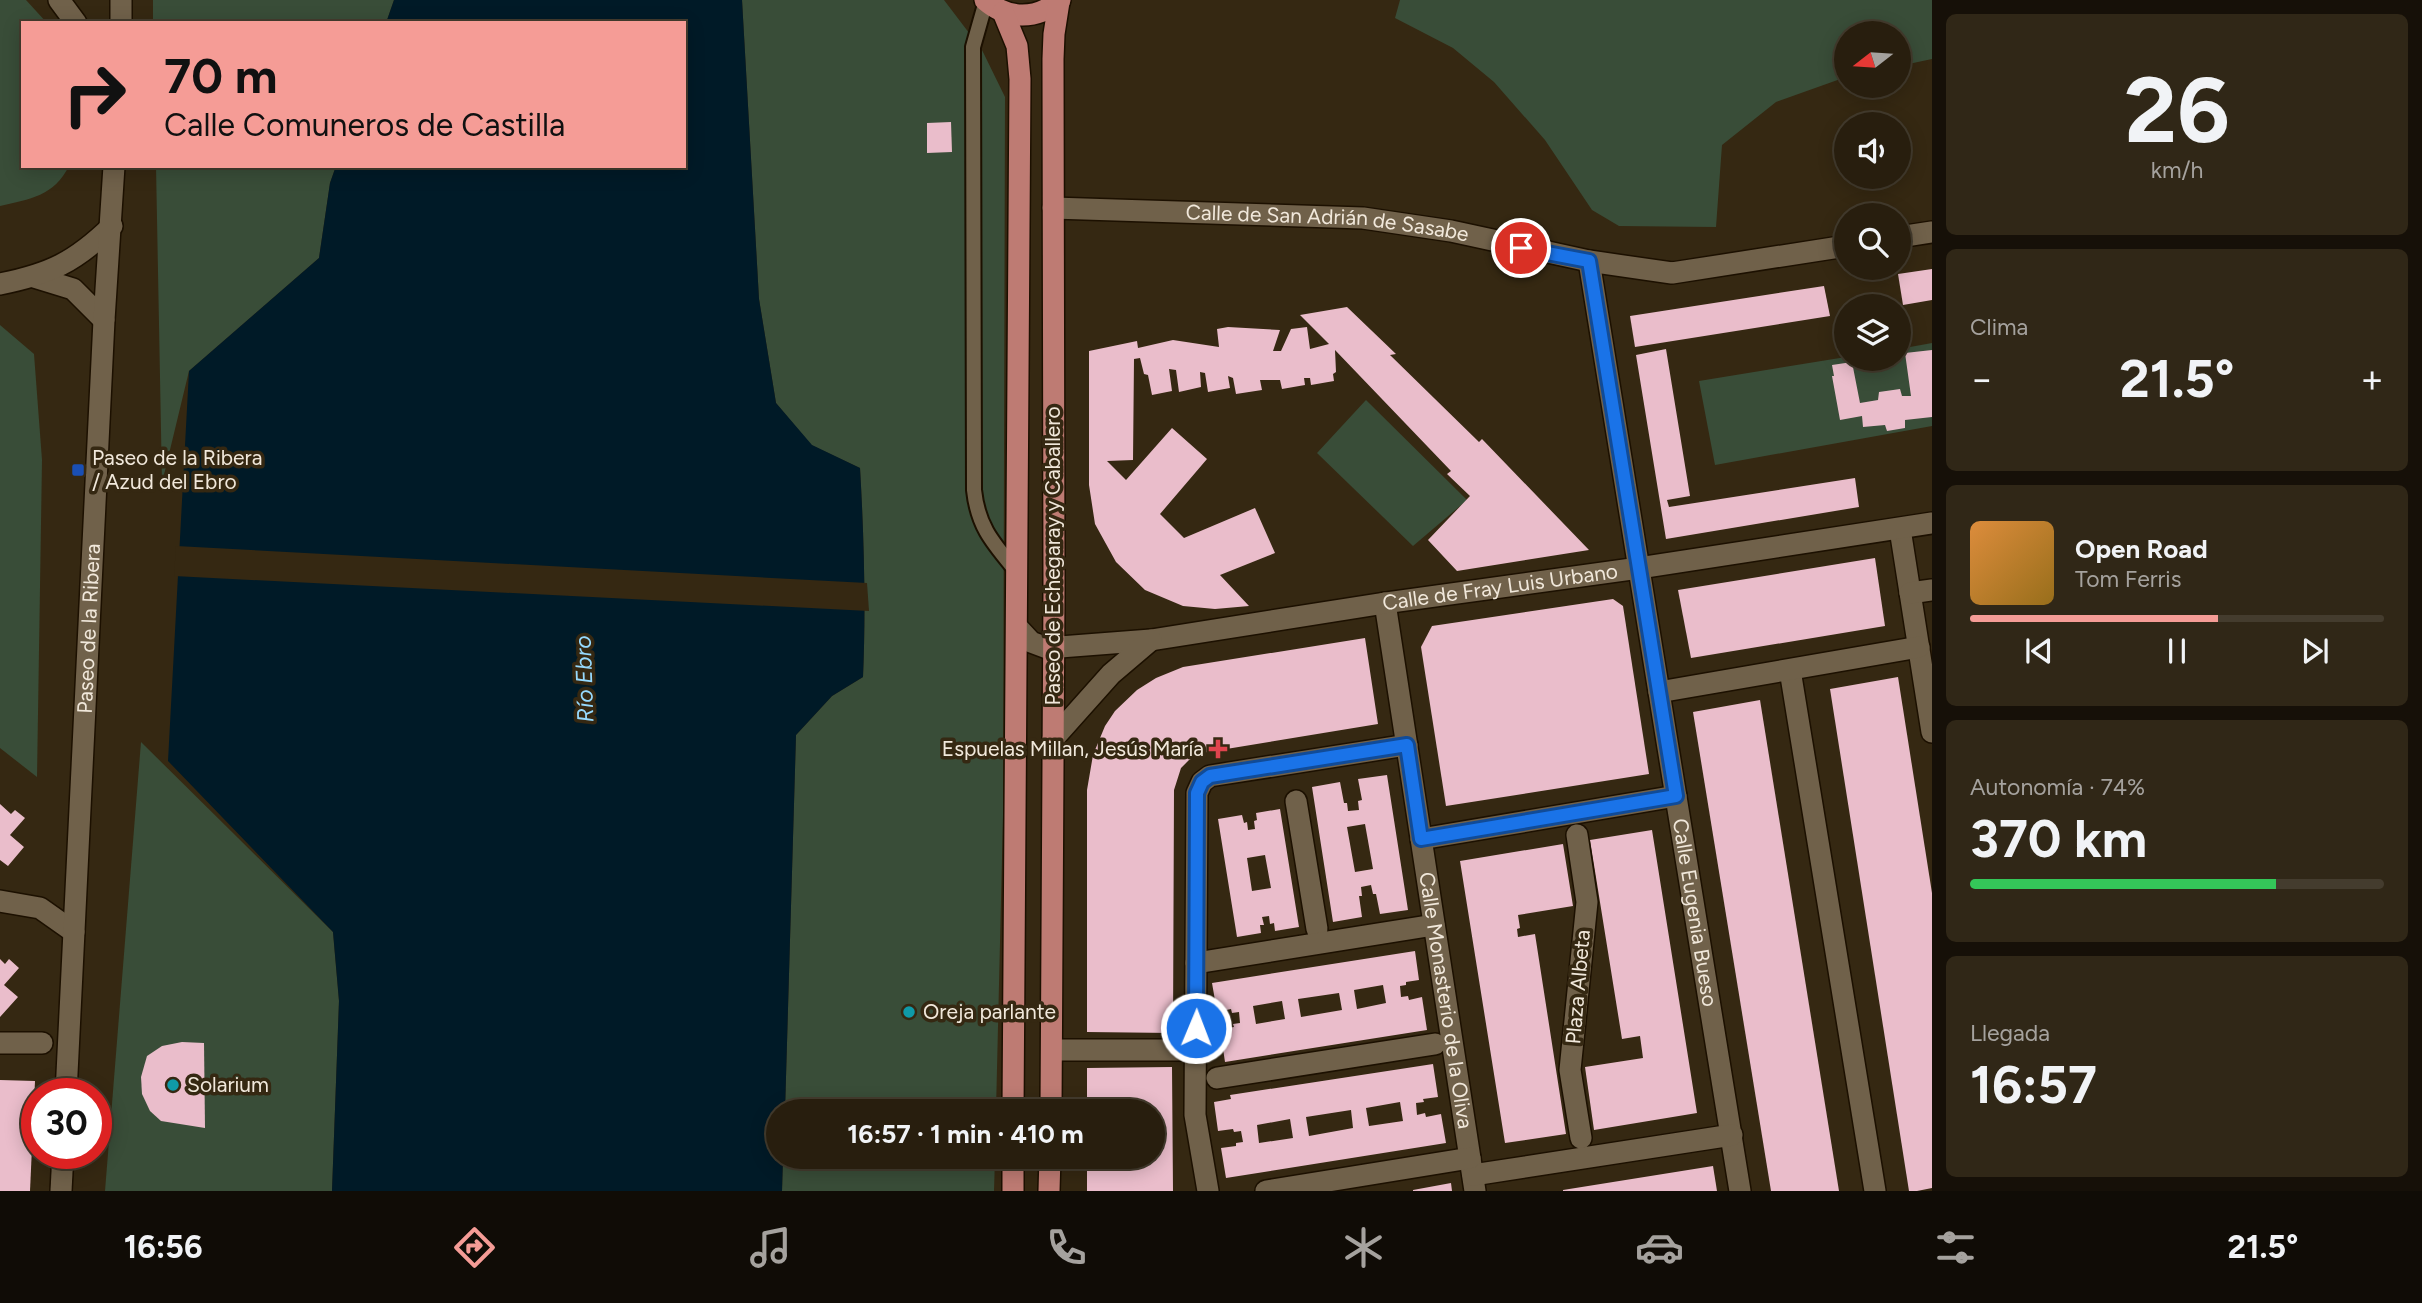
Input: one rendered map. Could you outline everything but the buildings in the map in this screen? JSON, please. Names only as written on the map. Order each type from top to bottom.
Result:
[{"type":"main road","points":[[991,4],[1014,15],[1038,14],[1060,1]]},
{"type":"main road","name":"Paseo de Echegaray y Caballero","points":[[1051,1099],[1054,34],[1060,1]]},
{"type":"main road","name":"Paseo de Echegaray y Caballero","points":[[991,4],[1017,46],[1020,79],[1013,1099]]},
{"type":"main road","points":[[1013,1169],[1013,1191]]},
{"type":"main road","points":[[1049,1191],[1050,1169]]},
{"type":"street","points":[[59,0],[75,21]]},
{"type":"street","points":[[121,0],[121,21]]},
{"type":"street","name":"Paseo de la Ribera","points":[[67,1078],[114,168]]},
{"type":"street","name":"Calle de San Adrián de Sasabe","points":[[1053,208],[1363,218],[1451,231],[1589,261],[1672,273],[1834,248]]},
{"type":"street","points":[[0,284],[34,277],[72,260],[112,226]]},
{"type":"street","points":[[1911,235],[1932,232]]},
{"type":"street","name":"Calle Eugenia Bueso","points":[[1589,261],[1740,1191]]},
{"type":"street","points":[[34,277],[73,289],[104,320]]},
{"type":"street","name":"Calle de Fray Luis Urbano","points":[[1017,627],[1031,642],[1054,648],[1151,640],[1932,523]]},
{"type":"street","points":[[1900,528],[1932,733]]},
{"type":"street","points":[[1910,593],[1932,590]]},
{"type":"street","name":"Calle Monasterio de la Oliva","points":[[1385,603],[1473,1175]]},
{"type":"street","points":[[1053,739],[1111,674],[1151,640]]},
{"type":"street","points":[[1660,692],[1919,648]]},
{"type":"street","points":[[1790,670],[1875,1191]]},
{"type":"street","points":[[1208,1191],[1195,1115],[1197,793],[1202,782],[1210,776],[1407,745]]},
{"type":"street","points":[[1421,839],[1676,796]]},
{"type":"street","points":[[1296,801],[1317,929]]},
{"type":"street","name":"Plaza Albeta","points":[[1577,835],[1587,902],[1570,1070],[1581,1138]]},
{"type":"street","points":[[40,908],[76,888]]},
{"type":"street","points":[[0,901],[40,908],[74,932]]},
{"type":"street","points":[[1196,963],[1434,925]]},
{"type":"street","points":[[0,1042],[42,1043]]},
{"type":"street","points":[[1217,1078],[1434,1044]]},
{"type":"street","points":[[1052,1050],[1195,1050]]},
{"type":"street","points":[[1266,1191],[1473,1175],[1732,1135]]},
{"type":"street","points":[[61,1191],[62,1169]]},
{"type":"lane","points":[[991,4],[973,47],[974,490],[978,515],[985,532],[1017,572]]},
{"type":"green space","points":[[0,0],[26,0],[45,21],[21,21],[21,168],[68,168],[56,184],[40,195],[0,206]]},
{"type":"green space","points":[[153,0],[394,0],[387,21],[153,21]]},
{"type":"green space","points":[[742,0],[944,0],[982,50],[1005,97],[1003,816],[996,1099],[785,1099],[796,735],[832,696],[863,677],[863,520],[860,468],[811,445],[776,403],[759,299]]},
{"type":"green space","points":[[1400,0],[1932,0],[1932,59],[1911,63],[1911,21],[1834,21],[1834,81],[1776,102],[1722,145],[1716,227],[1619,226],[1592,210],[1545,140],[1494,82],[1453,48],[1395,18]]},
{"type":"green space","points":[[156,168],[335,168],[330,183],[319,258],[189,371],[162,483]]},
{"type":"green space","points":[[0,325],[34,354],[42,460],[37,777],[0,748]]},
{"type":"green space","points":[[1932,343],[1932,426],[1715,465],[1699,381],[1834,359],[1834,371],[1911,371],[1911,347]]},
{"type":"green space","points":[[1366,400],[1467,500],[1413,546],[1317,453]]},
{"type":"green space","points":[[141,742],[333,932],[339,1001],[332,1191],[105,1191],[107,1169],[112,1169],[112,1104]]},
{"type":"green space","points":[[783,1169],[995,1169],[994,1191],[782,1191]]},
{"type":"water","name":"Río Ebro","points":[[394,0],[742,0],[759,299],[776,403],[812,445],[860,468],[863,546],[863,677],[832,696],[796,735],[785,1099],[766,1099],[766,1169],[783,1169],[782,1191],[332,1191],[339,1001],[333,932],[168,761],[189,371],[319,258],[330,183],[335,168],[686,168],[686,21],[387,21]]},
{"type":"pier","points":[[176,546],[867,583],[869,611],[174,576]]},
{"type":"place","name":"Paseo de la Ribera / Azud del Ebro","points":[[78,470]]},
{"type":"place","name":"Espuelas Millan, Jesús María","points":[[1218,749]]},
{"type":"place","name":"Oreja parlante","points":[[909,1012]]},
{"type":"place","name":"Solarium","points":[[173,1085]]},
{"type":"route","points":[[1196,1028],[1197,793],[1202,782],[1210,776],[1407,745],[1421,839],[1676,796],[1589,261],[1521,248]]}]
